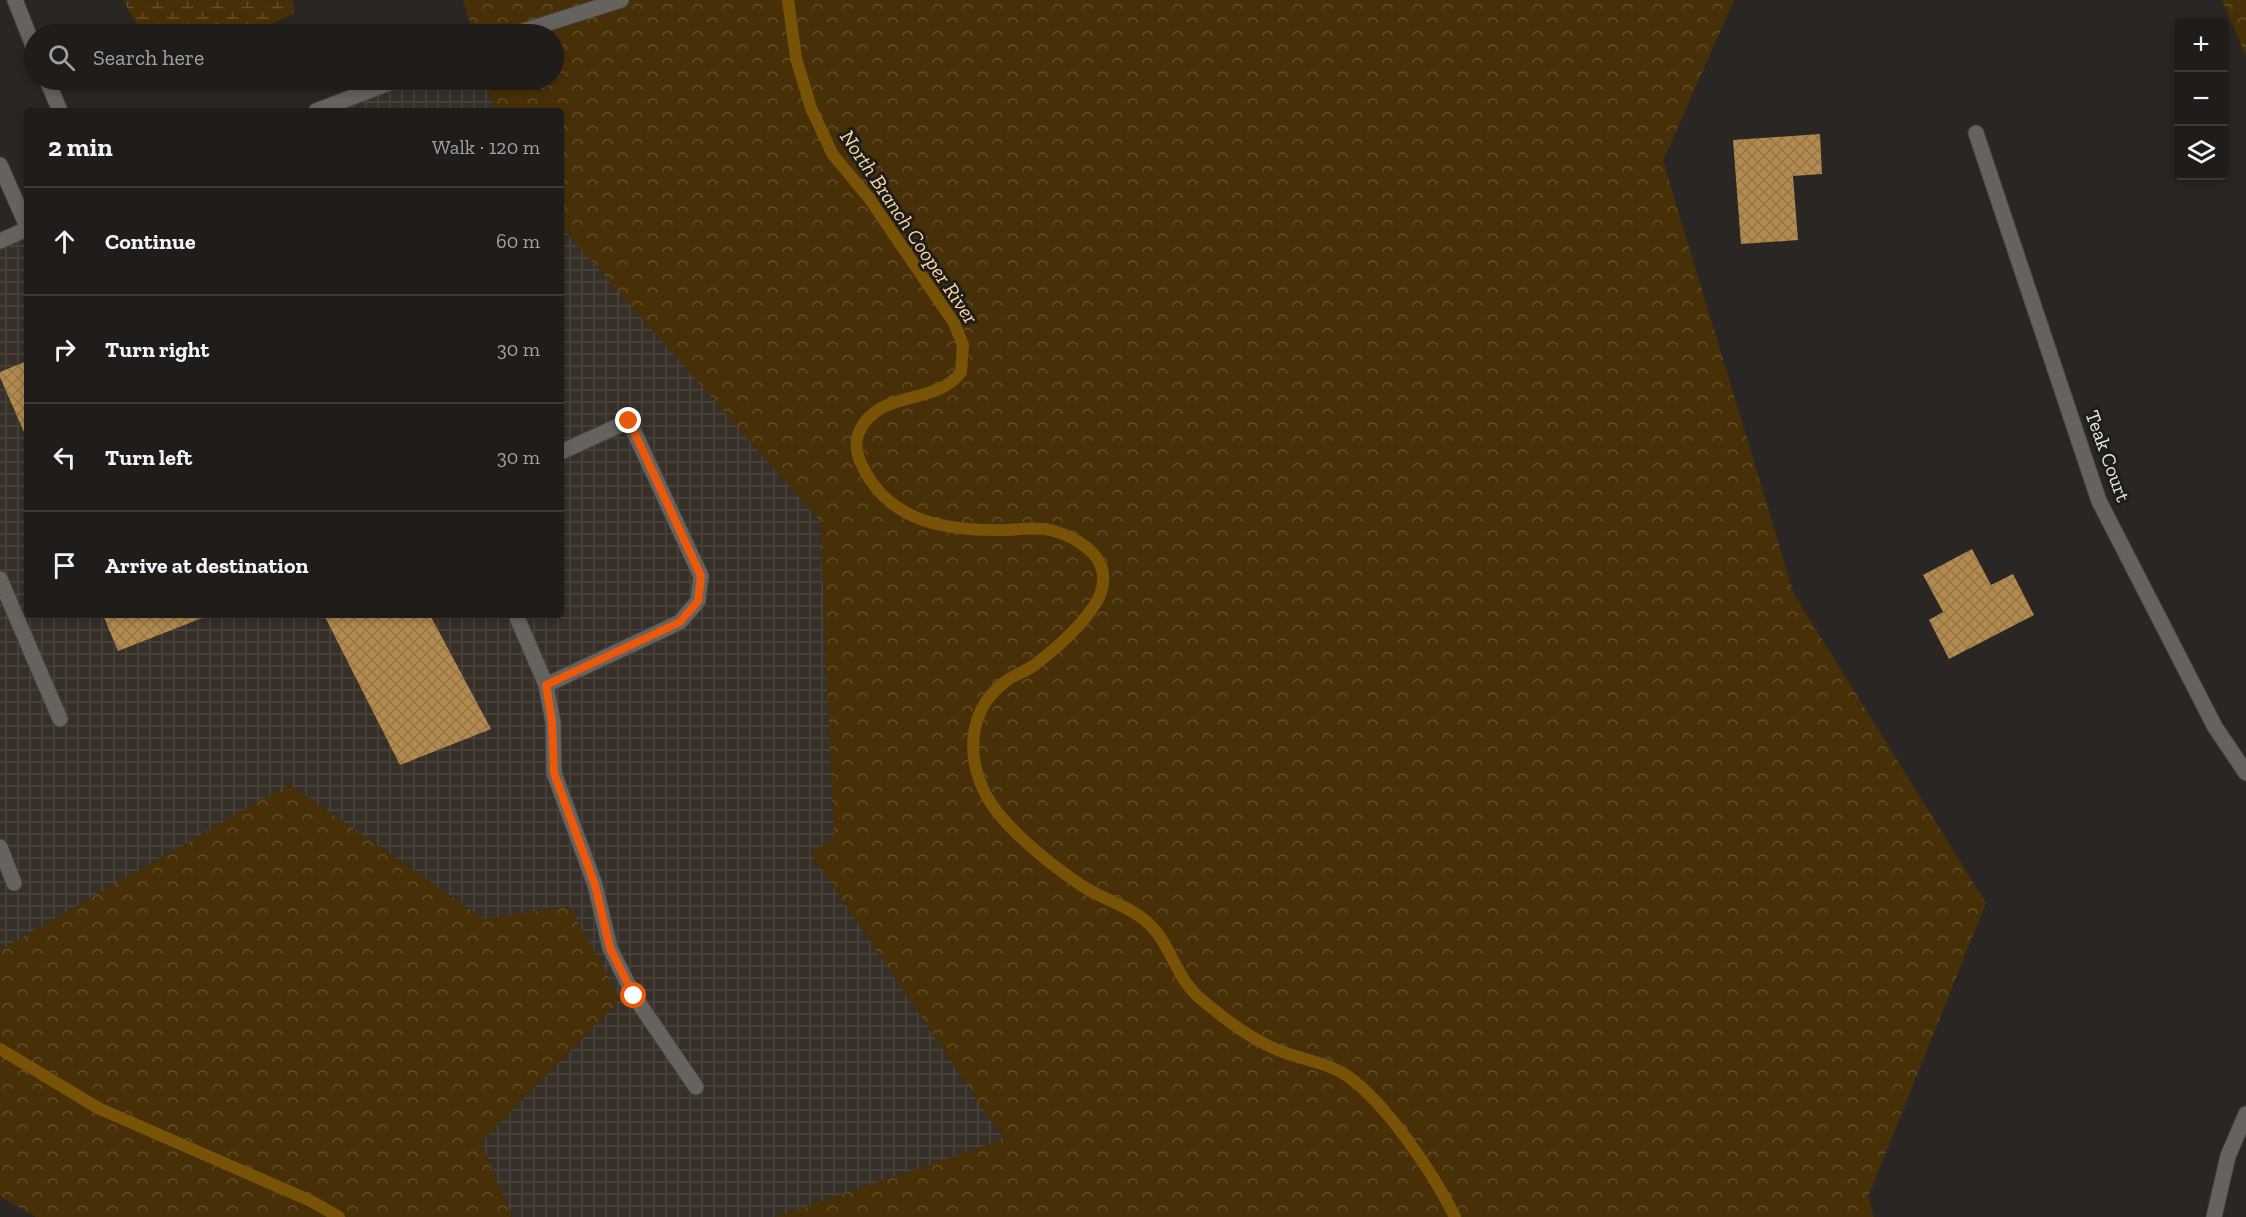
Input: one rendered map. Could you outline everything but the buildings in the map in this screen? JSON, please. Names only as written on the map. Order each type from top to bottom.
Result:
[{"type":"street","points":[[15,0],[24,24]]},
{"type":"street","points":[[545,24],[621,0]]},
{"type":"street","points":[[51,90],[59,108]]},
{"type":"street","points":[[326,108],[372,90]]},
{"type":"street","name":"Teak Court","points":[[1976,133],[2099,501],[2215,727],[2246,773]]},
{"type":"street","points":[[0,165],[24,220]]},
{"type":"street","points":[[0,241],[24,229]]},
{"type":"street","points":[[546,685],[680,622],[698,601],[701,576],[629,421],[564,451]]},
{"type":"street","points":[[0,579],[60,719]]},
{"type":"street","points":[[517,618],[546,685],[552,722],[554,773],[595,885],[610,948],[634,996],[696,1087]]},
{"type":"street","points":[[0,848],[14,883]]},
{"type":"street","points":[[2214,1217],[2228,1156],[2246,1114]]},
{"type":"shaded area","points":[[393,90],[489,90],[494,108],[347,108]]},
{"type":"shaded area","points":[[564,229],[820,521],[834,838],[810,852],[1004,1140],[775,1217],[512,1217],[481,1142],[620,999],[569,906],[484,919],[289,784],[0,950],[0,245],[24,235],[24,618],[564,618]]},
{"type":"green space","points":[[123,0],[293,0],[295,12],[273,24],[136,24]]},
{"type":"green space","points":[[463,0],[1734,0],[1663,161],[1794,594],[1986,903],[1868,1197],[1874,1217],[775,1217],[1004,1139],[810,852],[834,838],[820,521],[564,229],[564,108],[494,108],[489,90],[564,90],[564,24],[470,24]]},
{"type":"green space","points":[[2222,0],[2246,0],[2246,56]]},
{"type":"green space","points":[[289,784],[484,919],[569,906],[621,999],[481,1142],[512,1217],[36,1217],[0,1196],[0,950]]},
{"type":"waterway","name":"North Branch Cooper River","points":[[788,0],[796,58],[811,108],[833,155],[869,198],[954,323],[963,345],[961,372],[950,383],[923,395],[893,403],[868,418],[856,442],[862,466],[877,489],[890,502],[907,513],[924,520],[962,529],[1039,528],[1050,530],[1072,538],[1086,547],[1097,558],[1102,569],[1103,584],[1100,594],[1083,621],[1042,659],[995,690],[985,703],[978,717],[973,748],[979,779],[986,795],[993,807],[1015,832],[1056,867],[1089,890],[1131,911],[1147,922],[1162,940],[1193,992],[1221,1015],[1261,1042],[1334,1069],[1357,1083],[1406,1137],[1455,1217]]},
{"type":"waterway","points":[[0,1049],[98,1108],[311,1201],[339,1217]]},
{"type":"route","points":[[629,421],[701,576],[698,601],[680,622],[546,685],[552,722],[554,773],[595,885],[610,948],[634,996]]}]
